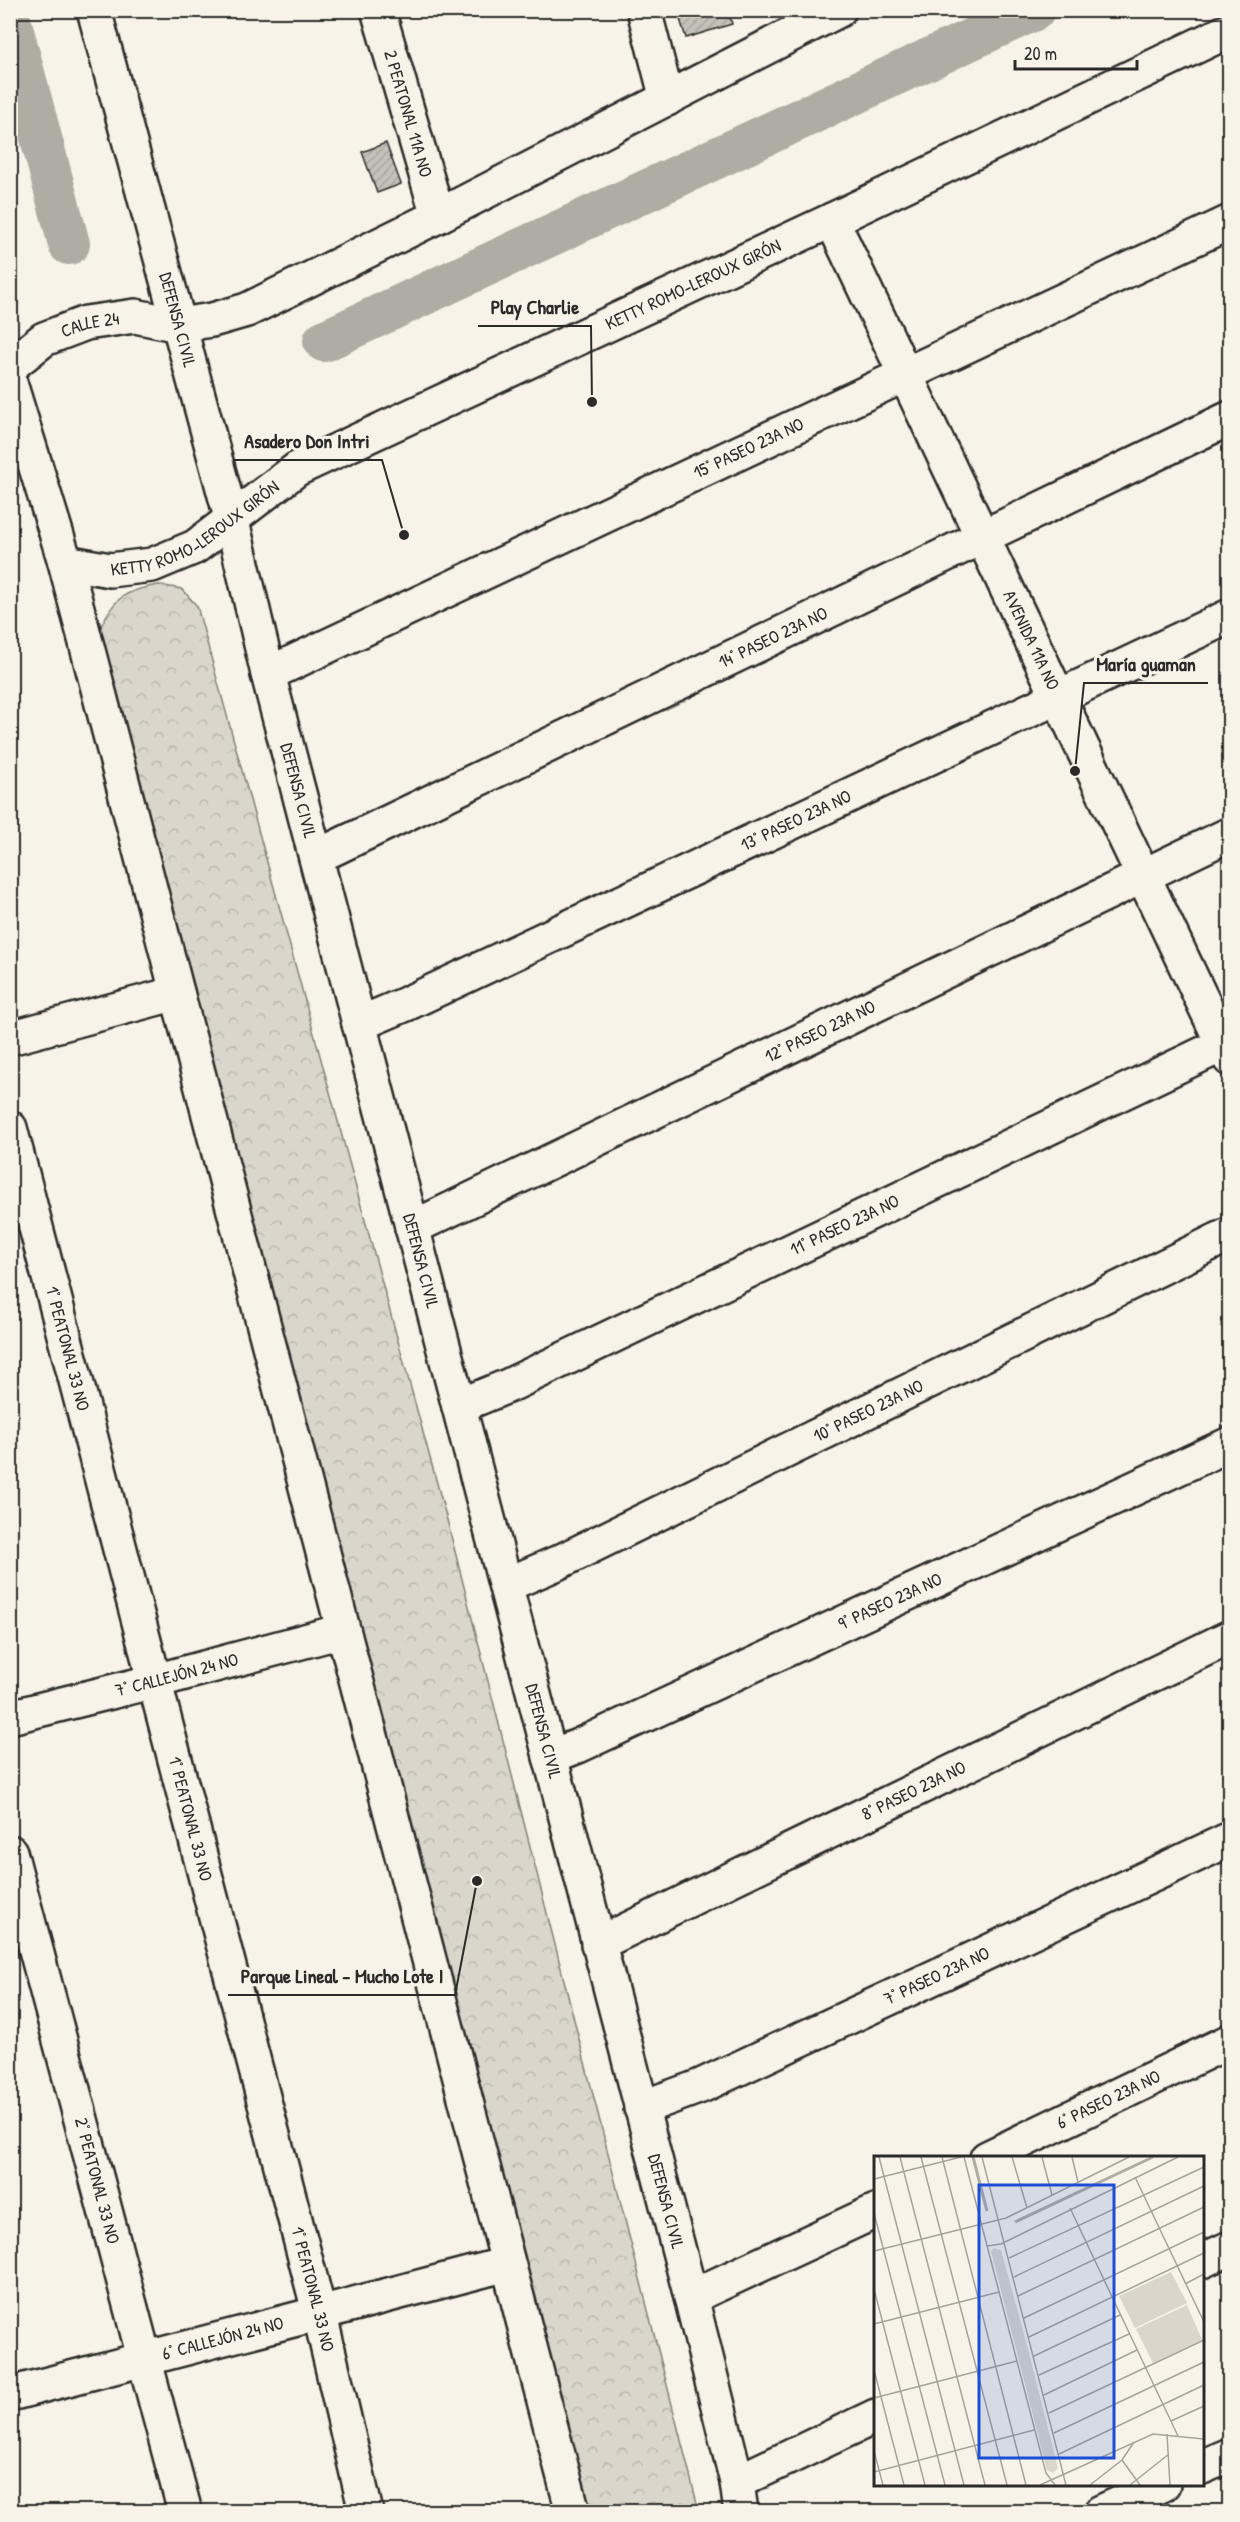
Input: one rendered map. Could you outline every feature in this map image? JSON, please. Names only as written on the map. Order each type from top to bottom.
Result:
[{"type":"street","name":"DEFENSA CIVIL","points":[[94,10],[232,521],[268,674],[691,2297],[739,2497]]},
{"type":"street","name":"2 PEATONAL 11A NO","points":[[378,10],[438,216]]},
{"type":"street","points":[[644,10],[667,99]]},
{"type":"street","points":[[179,325],[212,320],[247,310],[438,216],[839,10]]},
{"type":"street","name":"KETTY ROMO-LEROUX GIRÓN","points":[[65,562],[110,570],[152,565],[195,547],[232,521],[267,490],[297,470],[832,220],[1230,30]]},
{"type":"street","name":"AVENIDA 11A NO","points":[[832,220],[1056,697],[1227,1048]]},
{"type":"street","name":"15° PASEO 23A NO","points":[[268,674],[1230,222]]},
{"type":"street","name":"CALLE 24","points":[[10,366],[44,339],[86,323],[135,316],[179,325]]},
{"type":"street","points":[[10,383],[65,562],[573,2511]]},
{"type":"street","name":"14° PASEO 23A NO","points":[[316,857],[1230,418]]},
{"type":"street","name":"13° PASEO 23A NO","points":[[359,1024],[406,1004],[1230,616]]},
{"type":"street","name":"12° PASEO 23A NO","points":[[412,1228],[1230,834]]},
{"type":"street","points":[[10,1038],[177,993]]},
{"type":"street","name":"11° PASEO 23A NO","points":[[459,1406],[521,1380],[1227,1048]]},
{"type":"street","name":"1° PEATONAL 33 NO","points":[[10,1128],[320,2315],[366,2511]]},
{"type":"street","name":"10° PASEO 23A NO","points":[[506,1586],[1230,1234]]},
{"type":"street","name":"9° PASEO 23A NO","points":[[550,1757],[1230,1444]]},
{"type":"street","name":"7° CALLEJÓN 24 NO","points":[[10,1717],[155,1681],[342,1630]]},
{"type":"street","name":"8° PASEO 23A NO","points":[[598,1944],[1230,1637]]},
{"type":"street","name":"7° PASEO 23A NO","points":[[641,2108],[701,2086],[1230,1839]]},
{"type":"street","name":"2° PEATONAL 33 NO","points":[[10,1852],[185,2511]]},
{"type":"street","name":"6° PASEO 23A NO","points":[[989,2156],[1230,2041]]},
{"type":"street","points":[[691,2297],[874,2212]]},
{"type":"street","points":[[1204,2260],[1230,2248]]},
{"type":"street","name":"6° CALLEJÓN 24 NO","points":[[10,2394],[320,2315],[507,2264]]},
{"type":"street","points":[[739,2497],[874,2417]]},
{"type":"street","points":[[1204,2467],[1230,2455]]},
{"type":"street","points":[[1101,2511],[1158,2486]]},
{"type":"green space","points":[[159,585],[182,589],[197,606],[447,1520],[699,2511],[583,2511],[98,633],[108,612],[120,598],[136,590]]},
{"type":"building","points":[[677,10],[728,10],[732,24],[686,38]]},
{"type":"building","points":[[386,143],[401,184],[377,193],[362,152]]},
{"type":"waterway","points":[[324,341],[1034,10]]},
{"type":"waterway","points":[[10,20],[69,244]]},
{"type":"place","name":"Play Charlie","points":[[592,402]]},
{"type":"place","name":"Asadero Don Intri","points":[[404,535]]},
{"type":"place","name":"María guaman","points":[[1075,771]]},
{"type":"place","name":"Parque Lineal - Mucho Lote I","points":[[477,1881]]}]
